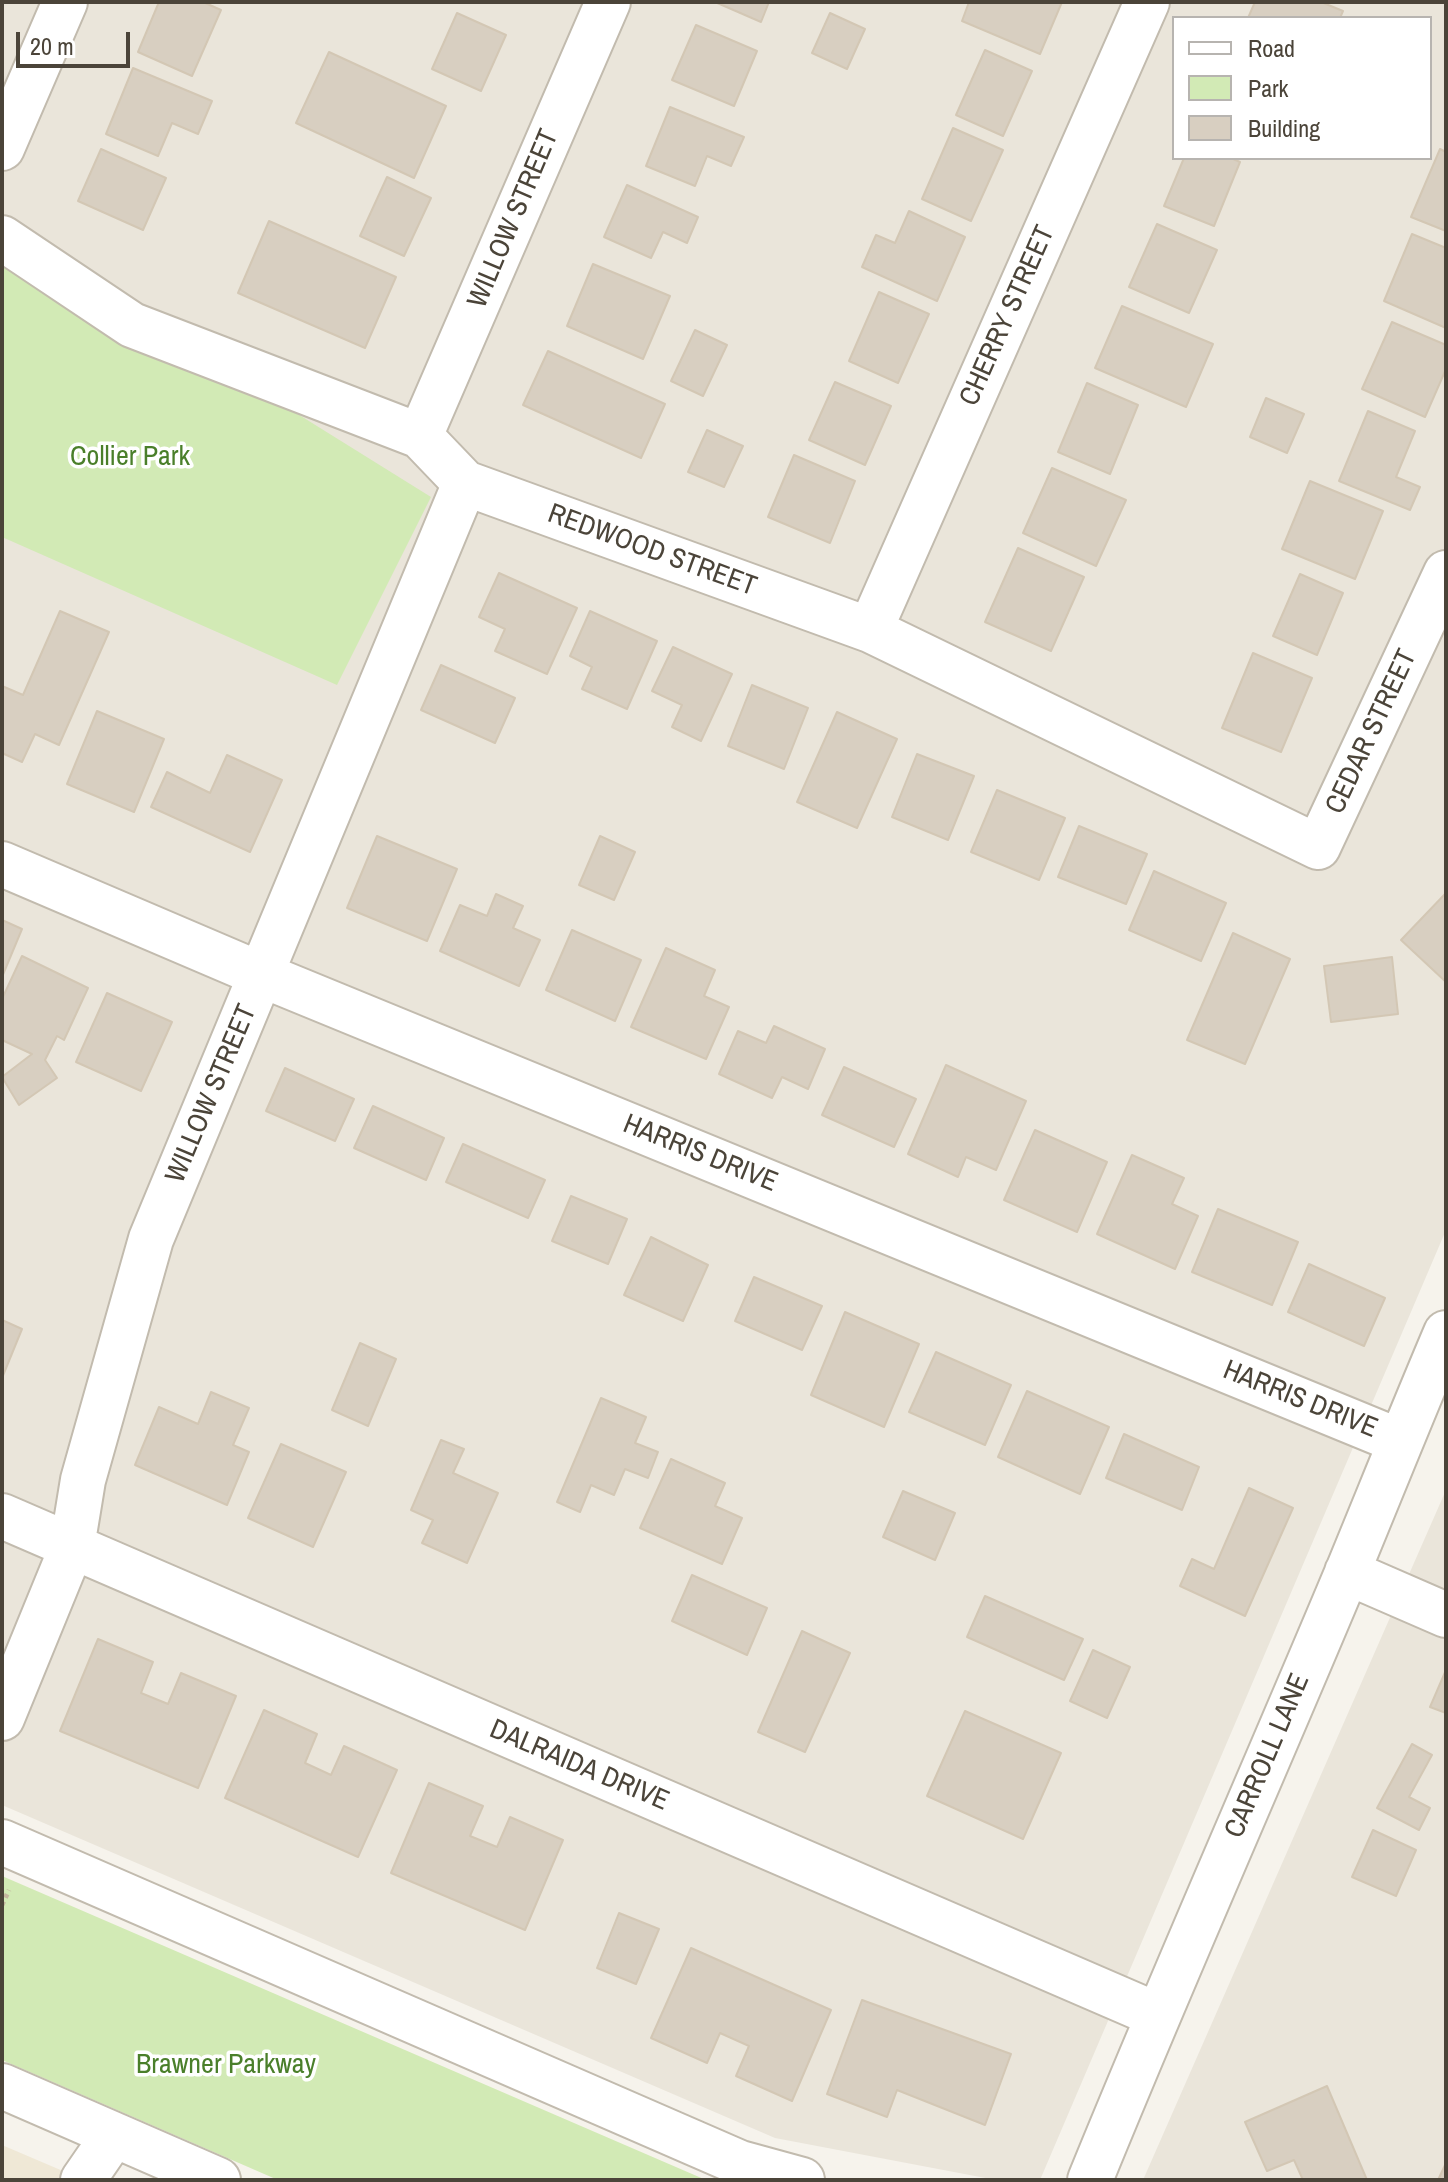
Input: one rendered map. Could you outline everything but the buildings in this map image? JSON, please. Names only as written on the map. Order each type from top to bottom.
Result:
[{"type":"street","points":[[2,148],[65,2]]},
{"type":"street","name":"WILLOW STREET","points":[[420,436],[608,2]]},
{"type":"street","name":"CHERRY STREET","points":[[870,630],[1147,2]]},
{"type":"street","name":"REDWOOD STREET","points":[[2,238],[132,325],[420,436],[465,483],[870,630],[1318,847]]},
{"type":"street","name":"WILLOW STREET","points":[[2,1718],[72,1547],[83,1480],[151,1239],[465,483]]},
{"type":"street","name":"CEDAR STREET","points":[[1318,847],[1446,573]]},
{"type":"street","name":"HARRIS DRIVE","points":[[2,864],[262,975],[1399,1441]]},
{"type":"street","name":"CARROLL LANE","points":[[1090,2180],[1446,1333]]},
{"type":"street","name":"DALRAIDA DRIVE","points":[[2,1516],[1157,2015]]},
{"type":"street","points":[[1347,1572],[1446,1615]]},
{"type":"street","points":[[2,1842],[740,2163],[802,2180]]},
{"type":"street","points":[[2,2086],[218,2180]]},
{"type":"street","points":[[83,2180],[114,2135]]},
{"type":"shaded area","points":[[2,2],[1446,2],[1446,1230],[1040,2180],[996,2180],[775,2138],[2,1805]]},
{"type":"shaded area","points":[[1446,1490],[1446,2180],[1143,2180]]},
{"type":"shaded area","points":[[2,2145],[84,2180],[2,2180]]},
{"type":"green space","name":"Collier Park","points":[[2,230],[431,497],[337,685],[2,537]]},
{"type":"green space","name":"Brawner Parkway","points":[[2,1876],[706,2180],[278,2180],[2,2060]]}]
